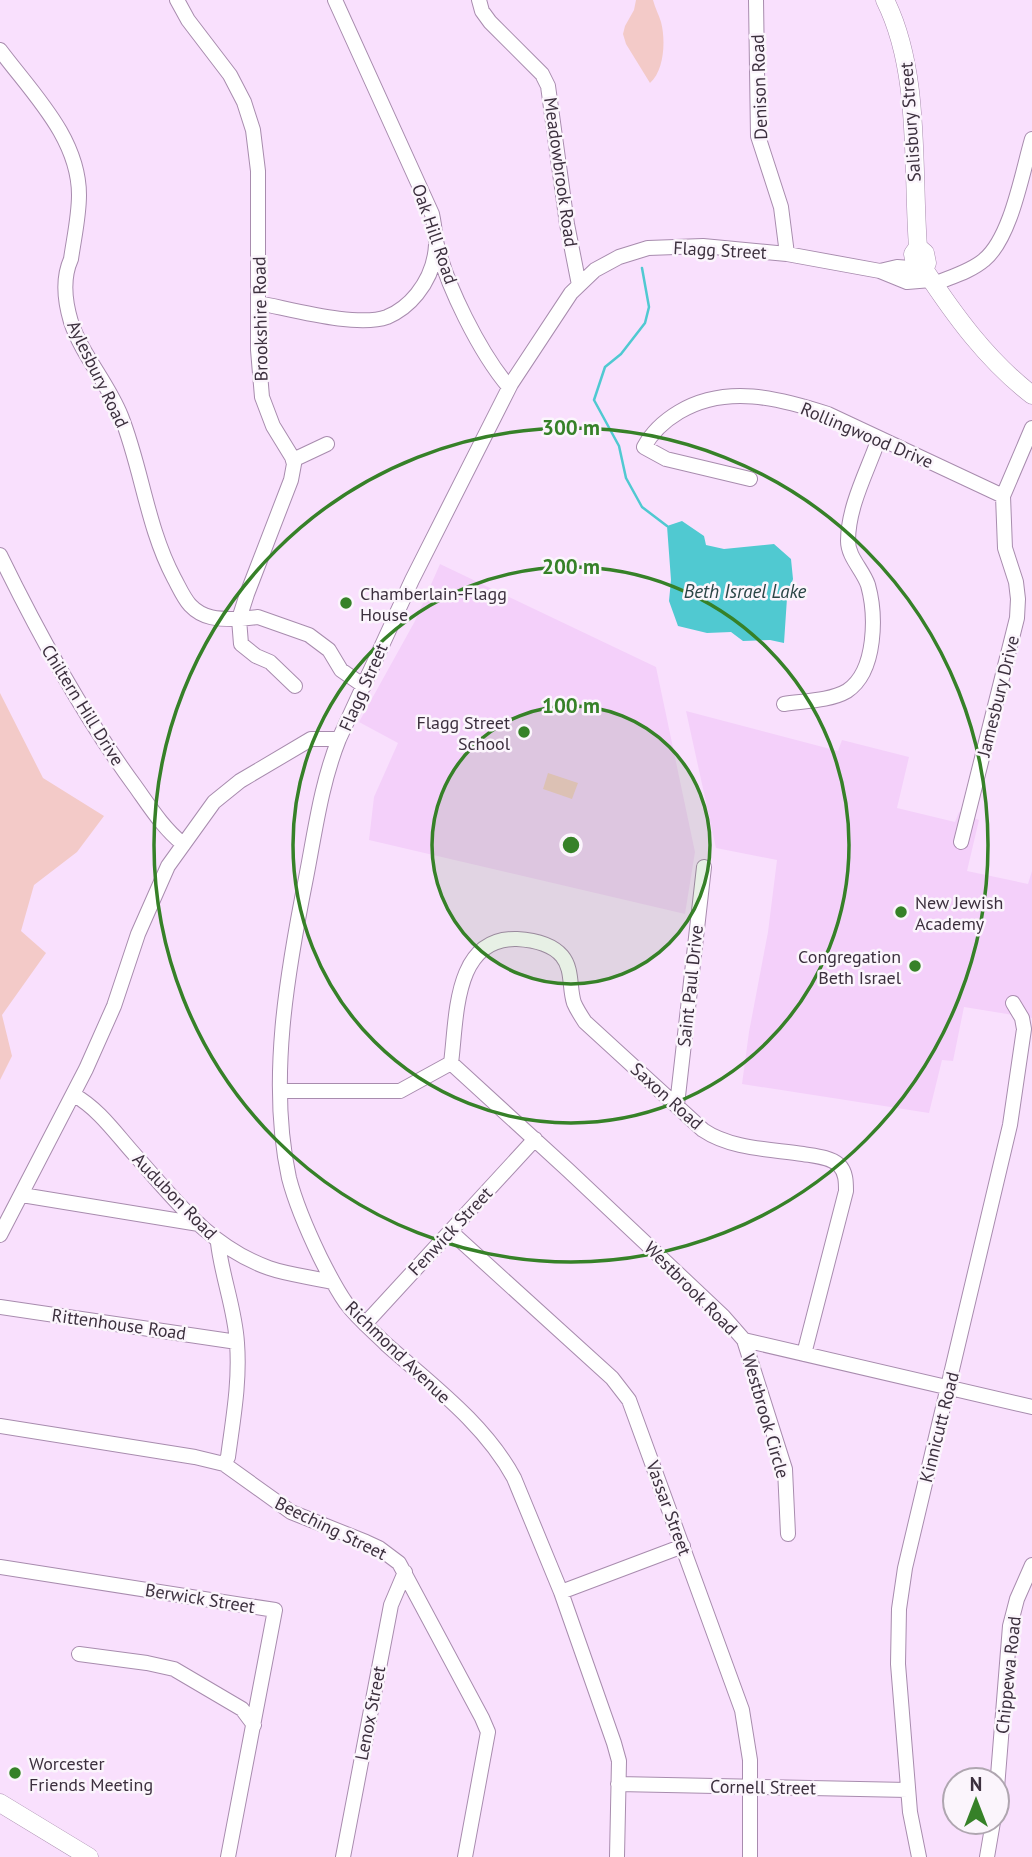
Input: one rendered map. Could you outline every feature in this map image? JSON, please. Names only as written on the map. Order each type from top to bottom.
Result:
[{"type":"main road","name":"Salisbury Street","points":[[885,0],[898,28],[907,64],[918,247],[913,254],[915,265],[929,277],[979,346],[1032,395]]},
{"type":"main road","points":[[0,1803],[89,1857]]},
{"type":"street","name":"Brookshire Road","points":[[177,0],[188,20],[230,75],[250,116],[258,171],[258,351],[262,397],[273,426],[293,460]]},
{"type":"street","name":"Oak Hill Road","points":[[335,0],[432,214],[436,239],[449,279],[472,329],[496,372],[509,387]]},
{"type":"street","name":"Meadowbrook Road","points":[[479,0],[484,15],[542,74],[548,86],[567,224],[579,285]]},
{"type":"street","name":"Denison Road","points":[[756,0],[758,136],[781,207],[787,254]]},
{"type":"street","name":"Aylesbury Road","points":[[0,50],[59,128],[73,158],[79,193],[71,260],[66,274],[67,304],[77,337],[103,378],[121,416],[162,551],[183,595],[196,611],[214,619],[239,620]]},
{"type":"street","points":[[929,277],[980,263],[993,250],[1009,218],[1032,139]]},
{"type":"street","points":[[258,303],[342,318],[371,320],[388,316],[406,306],[425,283],[433,265],[436,239]]},
{"type":"street","name":"Flagg Street","points":[[0,1235],[74,1096],[114,1006],[159,882],[214,802],[240,781],[311,738],[339,740],[412,580],[509,387],[537,342],[579,285],[603,265],[619,257],[648,248],[703,246],[787,254],[880,271],[897,267],[929,277]]},
{"type":"street","name":"Rollingwood Drive","points":[[750,479],[666,458],[644,447],[656,429],[680,412],[708,399],[729,395],[752,396],[799,404],[828,414],[1003,496]]},
{"type":"street","name":"Jamesbury Drive","points":[[961,842],[1017,618],[1016,582],[1004,548],[1003,496],[1032,428]]},
{"type":"street","points":[[784,704],[840,694],[854,685],[865,663],[872,636],[872,606],[864,573],[848,545],[848,528],[879,438]]},
{"type":"street","points":[[295,686],[270,662],[256,656],[241,644],[239,620],[291,480],[293,460],[327,444]]},
{"type":"street","name":"Chiltern Hill Drive","points":[[0,555],[29,615],[65,679],[123,770],[163,825],[183,844]]},
{"type":"street","points":[[239,620],[258,617],[309,635],[328,650],[341,670],[364,686]]},
{"type":"street","name":"Richmond Avenue","points":[[339,740],[323,788],[302,897],[282,1034],[281,1091],[289,1178],[309,1232],[332,1282],[346,1303],[480,1431],[499,1453],[514,1478],[561,1592],[619,1761],[617,1857]]},
{"type":"street","name":"Saint Paul Drive","points":[[677,1105],[704,867]]},
{"type":"street","name":"Saxon Road","points":[[451,1063],[462,984],[472,960],[485,948],[501,941],[520,939],[537,942],[555,950],[565,960],[574,1002],[585,1021],[703,1130],[734,1143],[827,1159],[839,1165],[844,1171],[846,1184],[844,1198],[804,1354]]},
{"type":"street","name":"Kinnicutt Road","points":[[919,1857],[908,1790],[898,1664],[900,1608],[905,1568],[1010,1125],[1024,1029],[1022,1018],[1013,1003]]},
{"type":"street","points":[[281,1091],[400,1091],[451,1063]]},
{"type":"street","name":"Westbrook Road","points":[[451,1063],[713,1307],[744,1340],[1032,1407]]},
{"type":"street","name":"Audubon Road","points":[[74,1096],[95,1110],[218,1243],[244,1258],[270,1268],[332,1282]]},
{"type":"street","name":"Fenwick Street","points":[[365,1324],[535,1139]]},
{"type":"street","points":[[22,1195],[198,1224]]},
{"type":"street","name":"Vassar Street","points":[[450,1231],[619,1384],[634,1411],[742,1710],[749,1750],[750,1857]]},
{"type":"street","points":[[218,1243],[220,1266],[237,1342],[237,1393],[228,1457],[224,1464]]},
{"type":"street","name":"Rittenhouse Road","points":[[0,1307],[237,1342]]},
{"type":"street","name":"Westbrook Circle","points":[[744,1340],[785,1469],[788,1534]]},
{"type":"street","name":"Beeching Street","points":[[0,1426],[224,1464],[279,1505],[379,1548],[399,1563],[488,1732],[465,1857]]},
{"type":"street","points":[[561,1592],[683,1546]]},
{"type":"street","name":"Chippewa Road","points":[[999,1766],[1010,1626],[1017,1599],[1032,1565]]},
{"type":"street","name":"Berwick Street","points":[[0,1567],[275,1610],[228,1857]]},
{"type":"street","name":"Lenox Street","points":[[343,1857],[391,1605],[405,1572]]},
{"type":"street","points":[[79,1654],[174,1669],[242,1709],[254,1725]]},
{"type":"street","name":"Cornell Street","points":[[618,1784],[908,1790]]},
{"type":"street","points":[[987,1857],[991,1836]]},
{"type":"shaded area","points":[[636,0],[653,0],[663,30],[661,63],[650,83],[626,44],[623,34]]},
{"type":"shaded area","name":"Flagg Street School","points":[[440,564],[656,667],[695,852],[685,914],[369,840],[374,797],[398,743],[359,722],[415,621]]},
{"type":"shaded area","points":[[0,693],[43,778],[104,816],[77,852],[34,885],[21,931],[46,953],[2,1015],[12,1056],[0,1080]]},
{"type":"shaded area","name":"New Jewish Academy","points":[[686,711],[838,751],[842,740],[909,757],[897,808],[955,822],[959,812],[979,820],[967,871],[1028,884],[1032,871],[1032,1018],[964,1007],[953,1061],[942,1060],[929,1113],[742,1084],[768,932],[777,860],[716,848]]},
{"type":"shaded area","points":[[548,773],[578,783],[572,799],[543,789]]},
{"type":"water","name":"Beth Israel Lake","points":[[682,521],[704,536],[706,545],[724,549],[774,544],[791,559],[793,579],[787,598],[784,643],[770,640],[743,641],[731,632],[707,633],[678,626],[669,601],[671,580],[667,526]]},
{"type":"waterway","points":[[642,268],[649,307],[645,323],[621,354],[605,367],[594,400],[619,446],[626,478],[642,507],[667,526]]},
{"type":"place","name":"Chamberlain-Flagg House","points":[[346,603]]},
{"type":"place","name":"Flagg Street School","points":[[524,732]]},
{"type":"place","name":"New Jewish Academy","points":[[901,912]]},
{"type":"place","name":"Congregation Beth Israel","points":[[915,966]]},
{"type":"place","name":"Worcester Friends Meeting","points":[[15,1773]]}]
